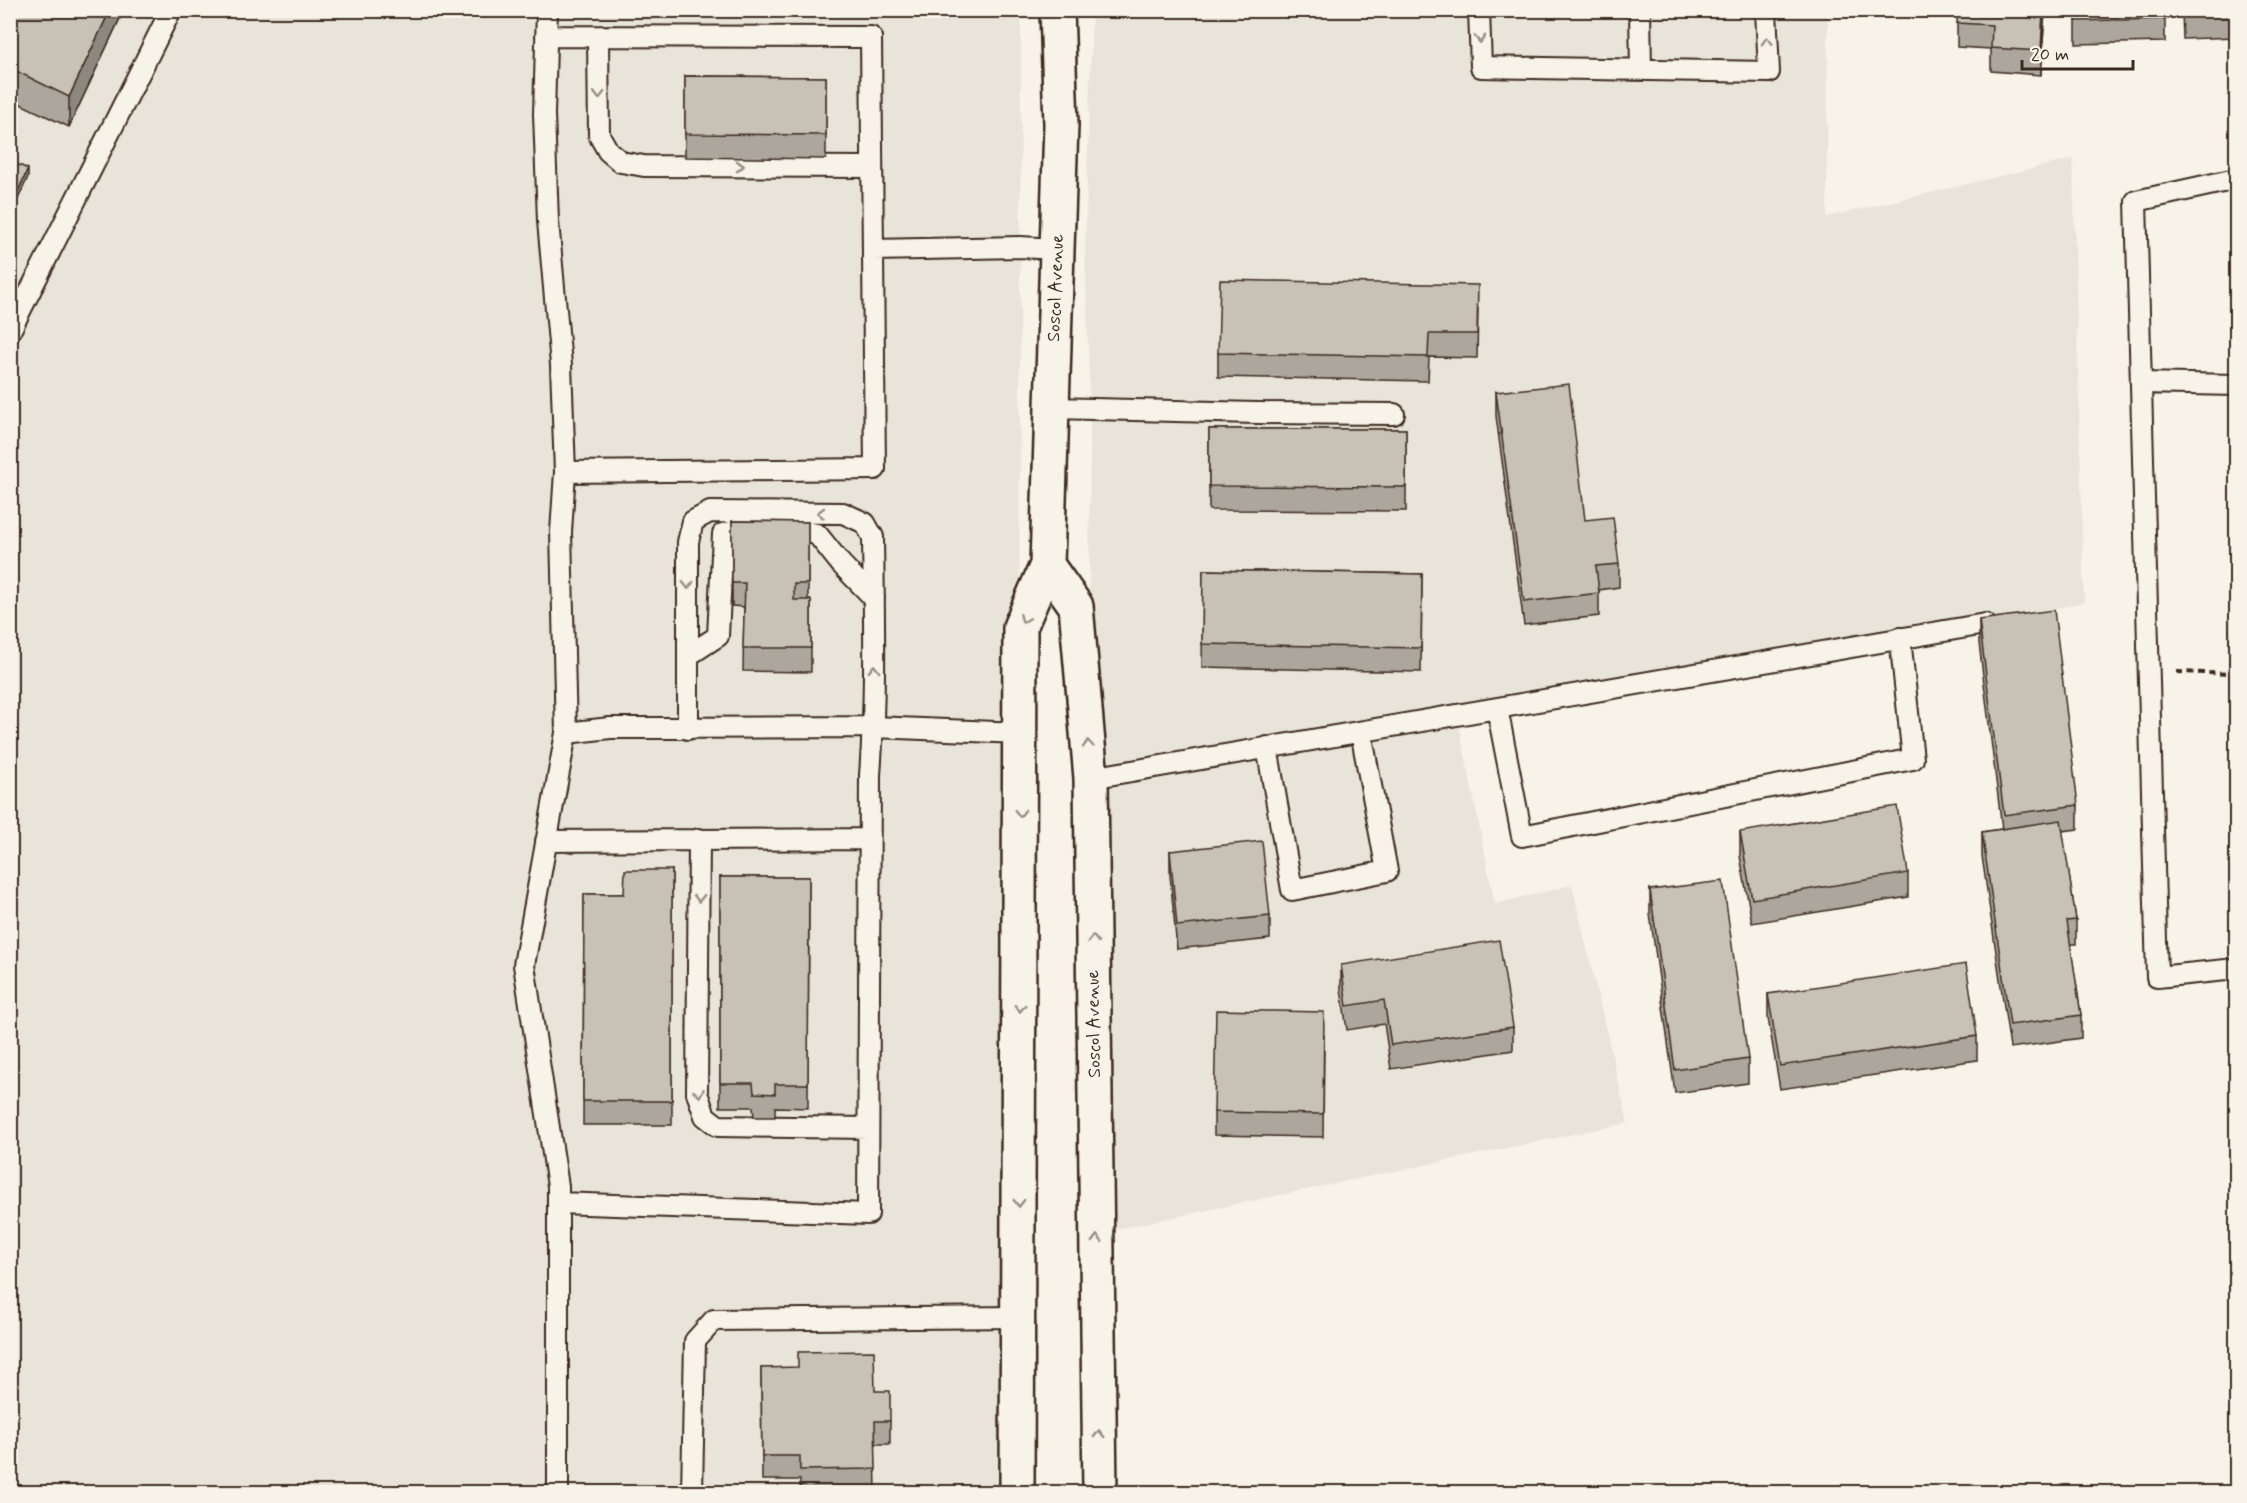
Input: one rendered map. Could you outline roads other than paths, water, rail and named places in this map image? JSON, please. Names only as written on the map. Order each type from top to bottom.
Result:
[{"type":"main road","name":"Soscol Avenue","points":[[1017,1492],[1020,627],[1047,565],[1061,124],[1057,10]]},
{"type":"main road","name":"Soscol Avenue","points":[[1047,565],[1076,606],[1091,778],[1100,1492]]},
{"type":"lane","points":[[10,331],[171,10]]},
{"type":"lane","points":[[547,10],[544,114],[548,221],[561,365],[565,472],[561,532],[566,733],[524,965],[558,1186],[558,1492]]},
{"type":"lane","points":[[1479,10],[1481,67],[1768,72],[1766,10]]},
{"type":"lane","points":[[1640,10],[1641,70]]},
{"type":"lane","points":[[546,36],[871,37],[876,366],[875,469],[565,472]]},
{"type":"lane","points":[[598,37],[599,135],[608,151],[621,162],[644,166],[872,167]]},
{"type":"lane","points":[[2236,179],[2136,201],[2157,977],[2236,969]]},
{"type":"lane","points":[[873,250],[1020,247],[1057,249]]},
{"type":"lane","points":[[2141,383],[2236,385]]},
{"type":"lane","points":[[1052,408],[1394,414]]},
{"type":"lane","points":[[558,1203],[868,1214],[870,775],[874,728],[874,598],[873,537],[865,523],[843,513],[710,512],[693,521],[688,542],[688,729]]},
{"type":"lane","points":[[689,655],[718,636],[723,534],[738,530],[791,529],[818,534],[841,564],[874,598]]},
{"type":"lane","points":[[1091,778],[1985,624]]},
{"type":"lane","points":[[1497,708],[1522,836],[1913,759],[1900,638]]},
{"type":"lane","points":[[566,733],[610,728],[874,728],[1020,733]]},
{"type":"lane","points":[[1267,747],[1292,890],[1387,871],[1361,732]]},
{"type":"lane","points":[[699,839],[697,1093],[705,1116],[718,1126],[868,1128]]},
{"type":"lane","points":[[546,841],[870,839]]},
{"type":"lane","points":[[692,1492],[695,1341],[714,1320],[1018,1317]]}]
